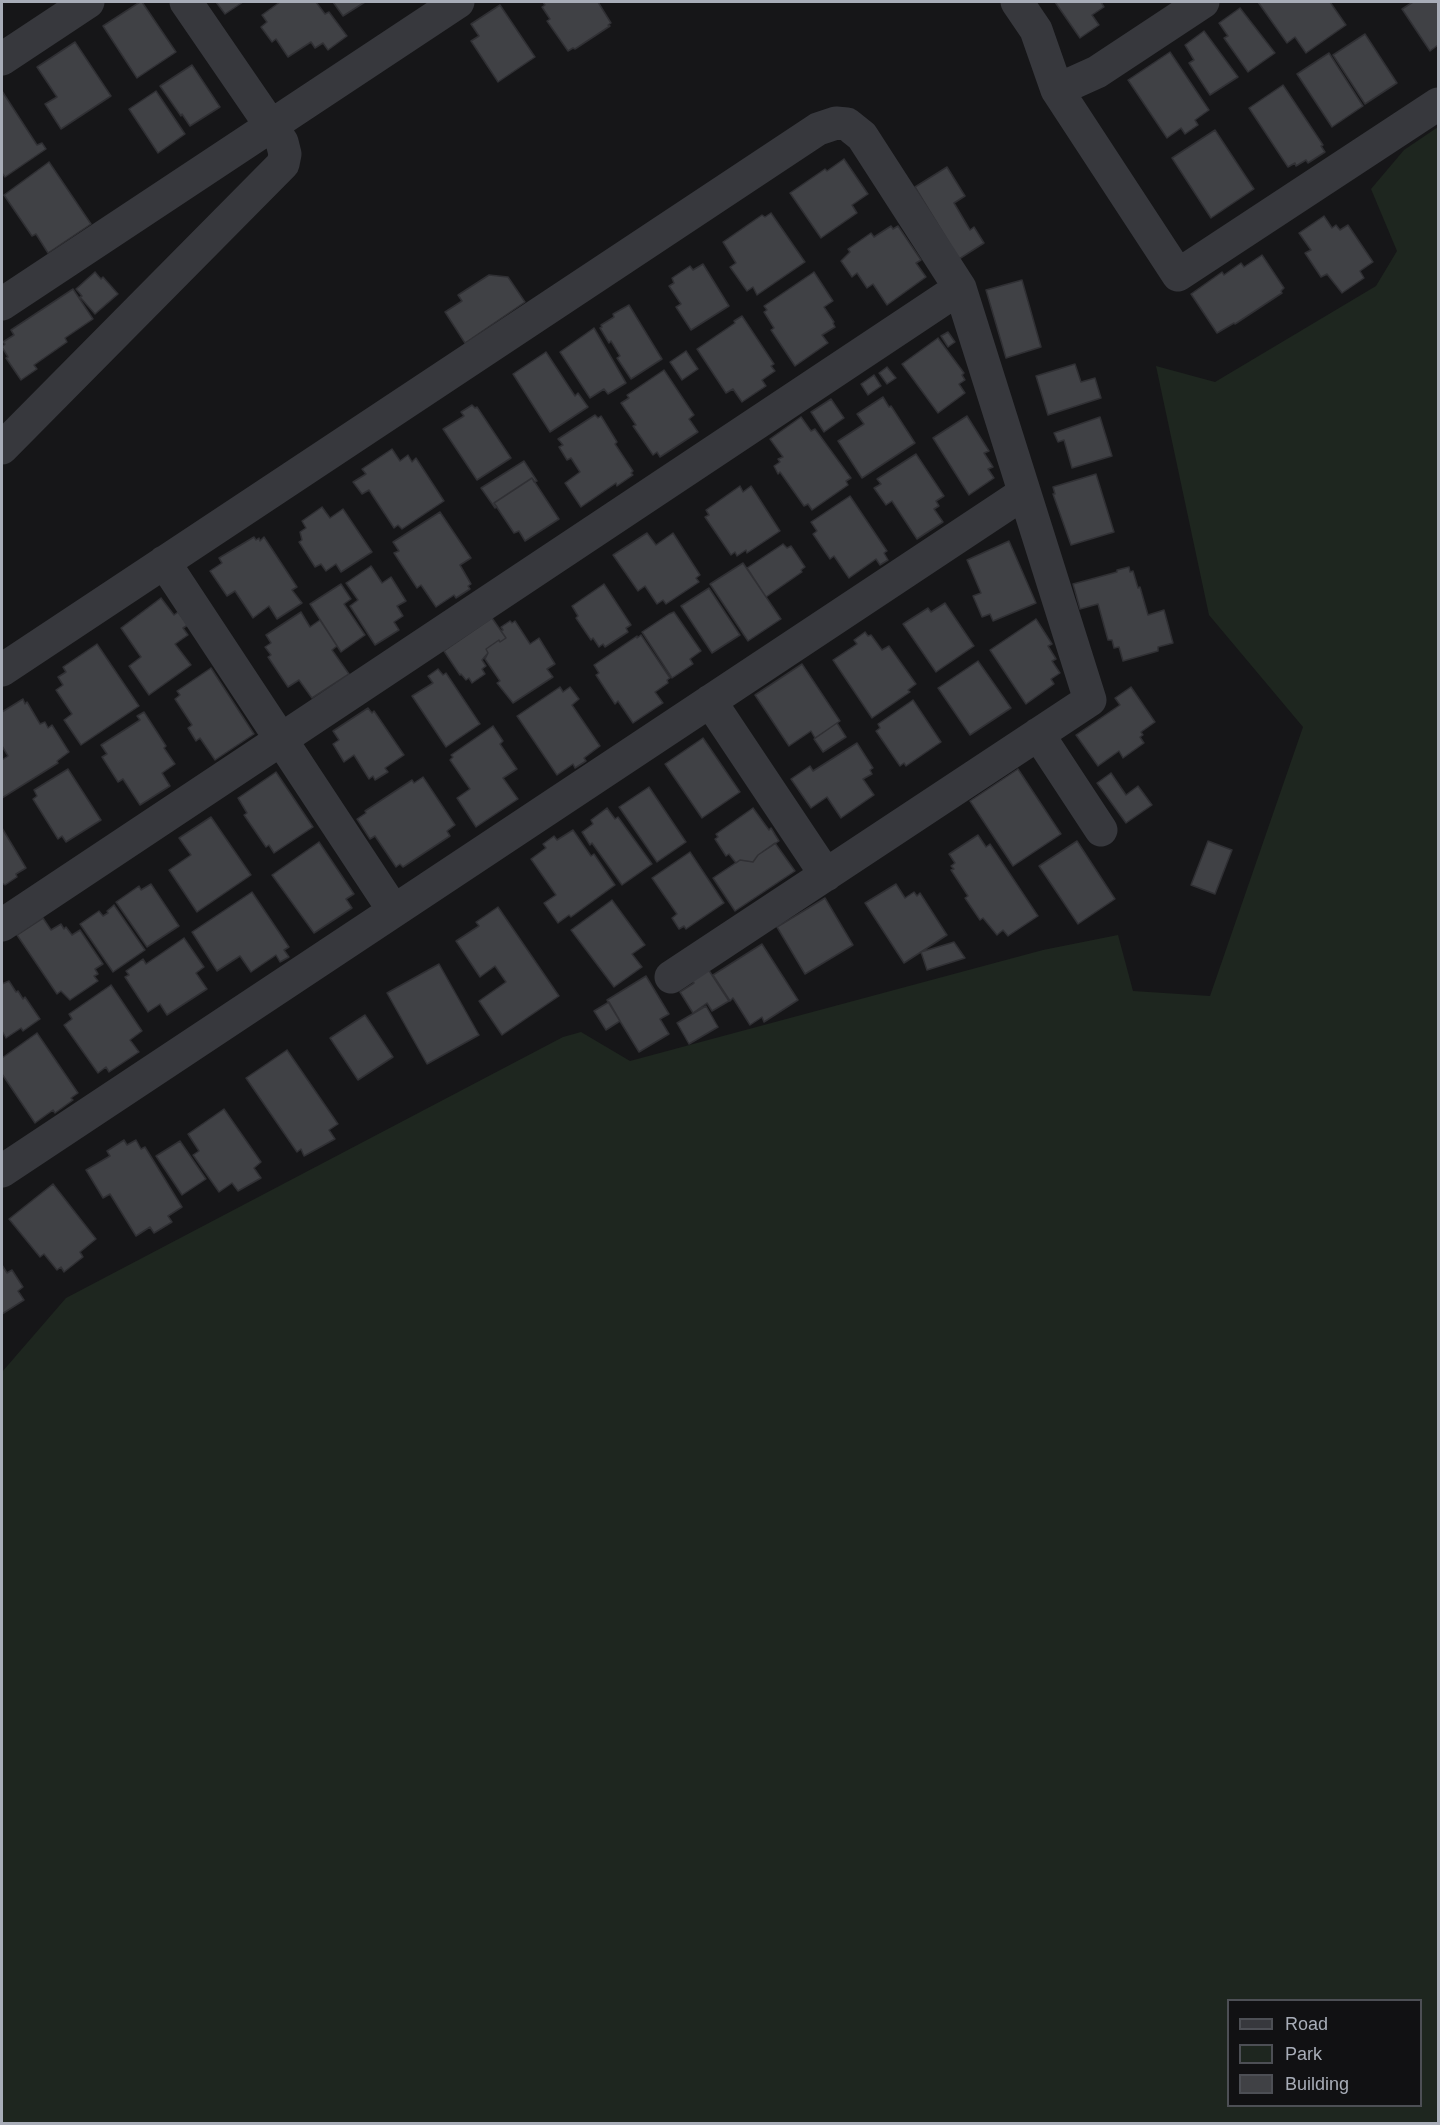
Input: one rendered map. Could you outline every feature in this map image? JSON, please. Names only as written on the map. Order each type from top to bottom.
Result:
[{"type":"street","points":[[2,58],[88,2]]},
{"type":"street","points":[[2,448],[283,164],[285,154],[282,142],[186,2]]},
{"type":"street","points":[[2,304],[458,2]]},
{"type":"street","points":[[1017,2],[1036,30],[1057,90],[1178,275],[1438,104]]},
{"type":"street","points":[[1057,90],[1097,72],[1203,2]]},
{"type":"street","points":[[2,670],[818,129],[828,124],[847,124],[862,136],[960,288],[1090,700],[671,977]]},
{"type":"street","points":[[2,925],[960,288]]},
{"type":"street","points":[[2,1171],[1024,493]]},
{"type":"street","points":[[164,562],[394,911]]},
{"type":"street","points":[[710,701],[826,875]]},
{"type":"street","points":[[1038,734],[1101,830]]},
{"type":"green space","points":[[1438,127],[1438,2123],[2,2123],[2,1372],[66,1298],[563,1037],[581,1032],[630,1061],[1043,950],[1118,935],[1133,991],[1210,996],[1303,727],[1209,615],[1156,366],[1215,382],[1376,286],[1397,251],[1371,189],[1404,150]]},
{"type":"building","points":[[140,2],[176,52],[137,78],[103,26]]},
{"type":"building","points":[[216,2],[243,2],[225,14]]},
{"type":"building","points":[[280,2],[316,2],[325,14],[329,12],[347,36],[328,50],[323,43],[315,48],[311,42],[288,57],[276,39],[272,42],[261,27],[267,22],[262,15]]},
{"type":"building","points":[[333,2],[365,2],[343,16]]},
{"type":"building","points":[[543,2],[598,2],[611,23],[608,25],[610,26],[575,49],[568,51],[547,21],[550,19],[542,7],[545,5]]},
{"type":"building","points":[[1055,2],[1101,2],[1104,7],[1092,15],[1099,25],[1080,38]]},
{"type":"building","points":[[1258,2],[1330,2],[1346,25],[1306,53],[1295,37],[1287,43]]},
{"type":"building","points":[[1413,2],[1438,2],[1438,45],[1430,51],[1402,9]]},
{"type":"building","points":[[500,5],[535,57],[498,82],[471,41],[479,36],[471,24]]},
{"type":"building","points":[[1240,8],[1275,53],[1248,72],[1224,38],[1228,36],[1219,23]]},
{"type":"building","points":[[1204,31],[1238,77],[1210,95],[1189,63],[1194,60],[1185,45]]},
{"type":"building","points":[[1365,34],[1397,83],[1365,104],[1333,55]]},
{"type":"building","points":[[75,42],[111,96],[61,129],[45,104],[57,97],[37,67]]},
{"type":"building","points":[[1170,52],[1209,110],[1195,120],[1198,125],[1185,134],[1181,128],[1167,138],[1128,80]]},
{"type":"building","points":[[1329,53],[1363,106],[1332,127],[1297,74]]},
{"type":"building","points":[[192,65],[220,107],[190,126],[160,86]]},
{"type":"building","points":[[1283,85],[1323,145],[1321,146],[1325,152],[1308,163],[1306,160],[1296,166],[1295,163],[1288,167],[1249,108]]},
{"type":"building","points":[[2,91],[37,145],[42,143],[46,149],[5,177],[2,173]]},
{"type":"building","points":[[156,91],[185,134],[158,153],[129,109]]},
{"type":"building","points":[[1215,130],[1254,189],[1211,218],[1172,158]]},
{"type":"building","points":[[844,159],[868,194],[852,205],[857,213],[821,238],[790,193]]},
{"type":"building","points":[[49,162],[91,224],[48,253],[36,234],[32,236],[4,195]]},
{"type":"building","points":[[947,167],[965,196],[954,203],[970,230],[974,227],[984,243],[959,259],[915,187]]},
{"type":"building","points":[[771,213],[805,262],[757,295],[753,287],[747,291],[730,267],[736,263],[723,242],[762,215],[765,217]]},
{"type":"building","points":[[1324,216],[1332,228],[1336,225],[1340,230],[1348,225],[1373,262],[1360,271],[1364,278],[1342,293],[1327,274],[1321,277],[1305,253],[1311,250],[1299,233]]},
{"type":"building","points":[[891,226],[893,229],[898,226],[921,260],[916,263],[926,277],[887,305],[873,284],[867,288],[857,273],[852,277],[841,261],[850,252],[848,249],[871,233],[874,237]]},
{"type":"building","points":[[1262,255],[1284,288],[1282,293],[1217,333],[1191,294],[1222,272],[1224,275],[1241,263],[1244,267]]},
{"type":"building","points":[[703,264],[729,306],[691,330],[676,307],[681,304],[669,286],[674,283],[672,278],[690,266],[693,270]]},
{"type":"building","points":[[95,272],[101,279],[103,277],[118,294],[95,314],[76,289]]},
{"type":"building","points":[[814,272],[833,301],[824,307],[835,327],[822,335],[828,343],[795,366],[771,330],[774,328],[764,312],[767,310],[764,306]]},
{"type":"building","points":[[489,275],[508,277],[525,302],[465,343],[445,312],[462,301],[458,295]]},
{"type":"building","points":[[1022,280],[1041,347],[1006,358],[986,290]]},
{"type":"building","points":[[73,289],[93,319],[65,338],[67,342],[34,365],[37,369],[21,380],[6,358],[8,357],[2,347],[5,344],[3,342],[14,335],[11,330]]},
{"type":"building","points":[[629,305],[662,359],[631,379],[617,358],[620,356],[611,341],[609,343],[600,328],[614,317],[613,314]]},
{"type":"building","points":[[742,316],[774,364],[771,366],[775,371],[762,380],[766,386],[742,402],[733,389],[726,393],[697,349]]},
{"type":"building","points":[[594,328],[626,383],[608,394],[604,389],[590,398],[560,352]]},
{"type":"building","points":[[948,332],[955,342],[948,347],[941,336]]},
{"type":"building","points":[[938,338],[964,373],[962,375],[965,380],[959,384],[965,393],[938,413],[902,364]]},
{"type":"building","points":[[686,351],[698,369],[682,380],[670,362]]},
{"type":"building","points":[[546,352],[575,396],[578,393],[588,407],[550,432],[513,374]]},
{"type":"building","points":[[1075,364],[1081,382],[1095,378],[1101,398],[1048,415],[1036,376]]},
{"type":"building","points":[[887,367],[896,378],[887,384],[879,373]]},
{"type":"building","points":[[664,370],[694,415],[689,419],[698,432],[660,457],[657,452],[653,455],[633,426],[636,425],[621,403],[629,398],[627,395]]},
{"type":"building","points":[[874,375],[881,386],[868,395],[861,384]]},
{"type":"building","points":[[883,397],[915,443],[862,478],[838,441],[864,424],[857,414]]},
{"type":"building","points":[[831,399],[844,418],[824,432],[811,412]]},
{"type":"building","points":[[472,405],[477,407],[511,458],[477,480],[443,429],[464,416],[461,412]]},
{"type":"building","points":[[595,415],[598,418],[601,416],[617,442],[615,444],[633,471],[631,473],[633,475],[617,486],[616,483],[581,507],[565,483],[580,472],[571,458],[567,460],[559,447],[563,445],[558,439]]},
{"type":"building","points":[[967,416],[989,451],[984,453],[993,467],[988,469],[994,478],[969,495],[933,438]]},
{"type":"building","points":[[801,417],[811,431],[815,429],[851,478],[846,481],[848,485],[812,510],[808,504],[804,506],[780,472],[778,474],[774,466],[780,462],[778,459],[783,457],[770,439]]},
{"type":"building","points":[[1100,417],[1112,456],[1072,468],[1064,440],[1058,442],[1054,433]]},
{"type":"building","points":[[392,449],[400,461],[408,455],[412,462],[416,458],[444,501],[402,529],[398,525],[394,528],[369,490],[362,494],[353,482],[366,474],[362,469]]},
{"type":"building","points":[[916,454],[944,496],[936,501],[939,506],[934,509],[943,522],[917,539],[892,501],[886,505],[874,488],[881,484],[877,479]]},
{"type":"building","points":[[524,461],[537,481],[534,482],[532,478],[494,503],[497,507],[495,508],[481,488]]},
{"type":"building","points":[[1096,474],[1114,532],[1071,545],[1053,494],[1055,494],[1053,487]]},
{"type":"building","points":[[532,478],[559,519],[525,541],[519,531],[514,533],[494,503]]},
{"type":"building","points":[[740,486],[743,492],[751,486],[780,531],[747,553],[746,550],[737,556],[735,552],[731,555],[705,517],[709,515],[706,510]]},
{"type":"building","points":[[850,496],[887,551],[884,553],[888,560],[880,565],[876,559],[849,578],[834,556],[830,559],[813,534],[817,531],[811,522]]},
{"type":"building","points":[[322,507],[330,518],[343,509],[372,552],[341,572],[336,564],[326,571],[321,564],[315,567],[299,542],[302,540],[300,532],[306,528],[302,521]]},
{"type":"building","points":[[440,512],[471,558],[460,565],[471,584],[468,586],[470,589],[456,598],[454,595],[436,607],[421,585],[417,588],[394,553],[399,551],[393,542]]},
{"type":"building","points":[[647,533],[656,545],[673,533],[700,575],[696,578],[699,582],[666,604],[663,600],[657,604],[645,586],[638,591],[613,555]]},
{"type":"building","points":[[254,537],[256,540],[259,538],[260,541],[264,537],[297,587],[292,590],[302,603],[277,619],[269,606],[253,618],[235,591],[227,596],[210,571],[222,563],[219,558]]},
{"type":"building","points":[[1009,541],[1036,603],[993,621],[990,614],[982,617],[973,596],[981,593],[967,560]]},
{"type":"building","points":[[783,544],[787,548],[791,546],[805,567],[801,570],[802,572],[766,597],[747,568]]},
{"type":"building","points":[[743,563],[781,619],[748,641],[710,584]]},
{"type":"building","points":[[371,566],[382,583],[391,577],[406,601],[397,606],[403,616],[394,622],[399,630],[375,645],[350,606],[358,600],[346,583]]},
{"type":"building","points":[[1129,567],[1130,572],[1133,571],[1138,588],[1140,587],[1148,615],[1164,610],[1173,643],[1158,647],[1158,651],[1123,661],[1119,647],[1114,648],[1112,640],[1108,640],[1098,604],[1080,609],[1073,584]]},
{"type":"building","points":[[341,584],[351,599],[344,604],[365,635],[341,652],[310,604]]},
{"type":"building","points":[[604,584],[631,625],[626,628],[628,632],[605,647],[603,644],[599,647],[593,638],[591,640],[576,618],[578,616],[572,606]]},
{"type":"building","points":[[709,588],[740,635],[712,653],[681,606]]},
{"type":"building","points":[[161,598],[174,615],[178,612],[188,625],[183,628],[188,635],[175,644],[191,665],[149,695],[129,666],[141,657],[121,628]]},
{"type":"building","points":[[945,603],[974,646],[936,672],[903,624],[928,608],[931,612]]},
{"type":"building","points":[[301,612],[310,627],[320,620],[337,646],[332,650],[349,674],[312,698],[299,680],[288,687],[268,657],[271,655],[265,647],[271,643],[266,635]]},
{"type":"building","points":[[674,612],[701,651],[690,659],[693,664],[672,678],[642,632]]},
{"type":"building","points":[[492,618],[506,638],[486,649],[488,653],[482,660],[486,666],[482,669],[485,674],[472,683],[469,678],[466,680],[460,675],[444,651]]},
{"type":"building","points":[[1036,619],[1052,644],[1048,646],[1056,659],[1052,661],[1060,673],[1051,679],[1054,684],[1026,704],[990,650]]},
{"type":"building","points":[[510,621],[512,623],[515,621],[530,644],[539,638],[555,664],[547,669],[553,677],[513,703],[497,683],[500,681],[485,659],[488,653],[486,649],[506,638],[501,627]]},
{"type":"building","points":[[865,632],[868,636],[871,635],[882,650],[889,646],[916,684],[908,690],[910,692],[872,718],[833,660],[857,644],[854,640]]},
{"type":"building","points":[[641,635],[670,678],[667,680],[668,683],[655,692],[663,703],[633,723],[618,701],[615,704],[596,675],[599,673],[594,665]]},
{"type":"building","points":[[97,644],[139,706],[81,745],[64,720],[72,714],[56,690],[63,685],[58,677],[66,672],[63,667]]},
{"type":"building","points":[[978,661],[1011,708],[970,735],[938,688]]},
{"type":"building","points":[[802,664],[840,721],[815,738],[811,731],[789,746],[755,695]]},
{"type":"building","points":[[211,668],[254,734],[215,760],[200,738],[196,741],[188,728],[192,725],[175,699],[180,695],[177,691]]},
{"type":"building","points":[[438,669],[443,675],[446,673],[480,724],[446,747],[412,696],[433,683],[428,676]]},
{"type":"building","points":[[560,687],[563,692],[570,687],[579,699],[572,705],[600,746],[584,758],[586,761],[575,768],[573,764],[557,775],[517,716]]},
{"type":"building","points":[[1131,687],[1155,722],[1141,732],[1143,735],[1140,737],[1144,743],[1123,758],[1119,751],[1098,766],[1076,735],[1120,705],[1115,698]]},
{"type":"building","points":[[23,699],[40,724],[45,722],[48,728],[52,725],[69,752],[57,761],[58,763],[2,798],[2,760],[8,756],[2,746],[2,712]]},
{"type":"building","points":[[913,700],[941,742],[906,766],[904,763],[900,766],[876,731],[880,728],[878,724]]},
{"type":"building","points":[[368,708],[372,713],[374,711],[404,755],[385,768],[388,772],[375,780],[373,776],[369,779],[354,755],[344,762],[333,744],[339,740],[333,731]]},
{"type":"building","points":[[144,712],[175,764],[162,773],[170,786],[140,805],[123,779],[118,782],[102,757],[107,754],[101,745],[140,720],[137,716]]},
{"type":"building","points":[[837,723],[846,737],[823,752],[814,739]]},
{"type":"building","points":[[493,726],[503,741],[500,744],[517,769],[503,778],[518,799],[476,827],[457,798],[470,789],[450,760],[453,757],[451,755]]},
{"type":"building","points":[[703,738],[740,792],[702,818],[665,764]]},
{"type":"building","points":[[857,743],[873,768],[870,770],[872,774],[863,779],[874,795],[841,818],[827,797],[811,808],[791,779],[810,766],[813,771]]},
{"type":"building","points":[[68,769],[101,820],[66,842],[62,836],[58,839],[33,799],[37,796],[34,790]]},
{"type":"building","points":[[1018,769],[1061,834],[1013,866],[970,801]]},
{"type":"building","points":[[276,772],[313,827],[274,853],[269,845],[266,847],[244,815],[247,813],[238,798]]},
{"type":"building","points":[[1111,773],[1126,795],[1138,786],[1152,805],[1126,823],[1097,783]]},
{"type":"building","points":[[423,777],[455,825],[447,831],[450,836],[403,867],[400,864],[396,867],[375,836],[370,839],[357,819],[366,813],[365,811],[412,780],[414,783]]},
{"type":"building","points":[[649,787],[686,842],[657,862],[619,807]]},
{"type":"building","points":[[607,808],[615,819],[618,817],[652,864],[622,885],[582,832],[593,824],[591,820]]},
{"type":"building","points":[[753,808],[779,841],[758,855],[753,862],[740,860],[736,863],[729,854],[726,856],[715,839],[718,837],[716,834]]},
{"type":"building","points":[[211,817],[251,875],[197,912],[169,870],[191,855],[179,838]]},
{"type":"building","points":[[2,828],[26,868],[5,885],[2,883]]},
{"type":"building","points":[[573,830],[591,856],[594,854],[615,885],[571,917],[569,915],[558,923],[544,903],[556,895],[531,859],[546,848],[543,844],[554,836],[557,840]]},
{"type":"building","points":[[978,835],[986,847],[990,844],[1038,916],[1008,936],[1003,930],[997,935],[983,918],[980,920],[965,898],[968,896],[951,870],[954,869],[951,866],[955,863],[949,854]]},
{"type":"building","points":[[1077,841],[1115,899],[1078,924],[1039,866]]},
{"type":"building","points":[[1208,841],[1232,850],[1215,894],[1191,885]]},
{"type":"building","points":[[319,842],[354,894],[346,899],[352,908],[314,933],[272,875]]},
{"type":"building","points":[[775,843],[795,871],[735,911],[713,878],[740,860],[753,862],[758,855]]},
{"type":"building","points":[[690,852],[724,903],[686,929],[684,926],[679,929],[672,918],[677,914],[652,878]]},
{"type":"building","points":[[151,884],[179,926],[147,947],[116,902],[139,886],[141,890]]},
{"type":"building","points":[[896,884],[905,898],[914,892],[917,896],[920,893],[947,935],[904,963],[865,903]]},
{"type":"building","points":[[252,892],[289,947],[284,950],[289,957],[280,962],[276,955],[251,972],[240,956],[217,971],[192,932]]},
{"type":"building","points":[[825,898],[853,945],[805,974],[777,927]]},
{"type":"building","points":[[612,900],[645,945],[632,954],[642,967],[614,987],[571,930]]},
{"type":"building","points":[[114,905],[145,950],[113,972],[80,924],[99,911],[103,916]]},
{"type":"building","points":[[498,907],[559,996],[502,1035],[479,1001],[506,982],[495,966],[480,977],[456,941],[479,926],[476,922]]},
{"type":"building","points":[[43,918],[51,930],[61,924],[72,935],[80,930],[103,964],[95,969],[98,974],[94,976],[98,981],[70,1000],[61,991],[57,994],[17,935]]},
{"type":"building","points":[[184,938],[204,967],[196,973],[207,989],[167,1015],[160,1004],[148,1012],[125,977],[129,975],[126,971],[143,959],[146,964]]},
{"type":"building","points":[[954,942],[965,958],[927,970],[921,952]]},
{"type":"building","points":[[762,944],[798,1000],[764,1022],[762,1017],[750,1025],[733,998],[730,1001],[713,975]]},
{"type":"building","points":[[439,964],[479,1035],[427,1064],[387,993]]},
{"type":"building","points":[[708,969],[729,1001],[712,1011],[707,1003],[693,1013],[680,992],[694,983],[691,979]]},
{"type":"building","points":[[646,976],[669,1014],[660,1019],[669,1034],[639,1052],[607,1000]]},
{"type":"building","points":[[9,981],[23,999],[25,997],[40,1019],[23,1031],[21,1028],[6,1038],[2,1031],[2,984]]},
{"type":"building","points":[[111,985],[142,1031],[130,1040],[139,1052],[109,1072],[106,1067],[98,1073],[64,1025],[72,1019],[69,1014]]},
{"type":"building","points":[[609,1002],[620,1021],[606,1030],[594,1011]]},
{"type":"building","points":[[706,1006],[718,1027],[689,1044],[677,1023]]},
{"type":"building","points":[[365,1015],[393,1057],[358,1080],[330,1038]]},
{"type":"building","points":[[37,1033],[78,1093],[71,1098],[73,1100],[55,1113],[53,1110],[35,1123],[2,1074],[2,1058]]},
{"type":"building","points":[[287,1050],[338,1124],[329,1130],[335,1139],[304,1156],[301,1149],[297,1152],[246,1078]]},
{"type":"building","points":[[224,1109],[261,1162],[254,1168],[261,1178],[238,1191],[232,1183],[219,1192],[193,1155],[199,1151],[188,1134]]},
{"type":"building","points":[[124,1140],[127,1145],[136,1140],[141,1149],[145,1147],[182,1207],[168,1216],[172,1222],[154,1233],[150,1227],[136,1236],[110,1194],[103,1198],[86,1170],[110,1156],[107,1151]]},
{"type":"building","points":[[180,1141],[206,1179],[182,1195],[156,1156]]},
{"type":"building","points":[[53,1184],[96,1239],[80,1252],[83,1257],[64,1272],[61,1267],[57,1270],[44,1254],[40,1257],[9,1219]]},
{"type":"building","points":[[2,1265],[7,1273],[12,1270],[23,1287],[18,1291],[24,1300],[2,1314]]}]
